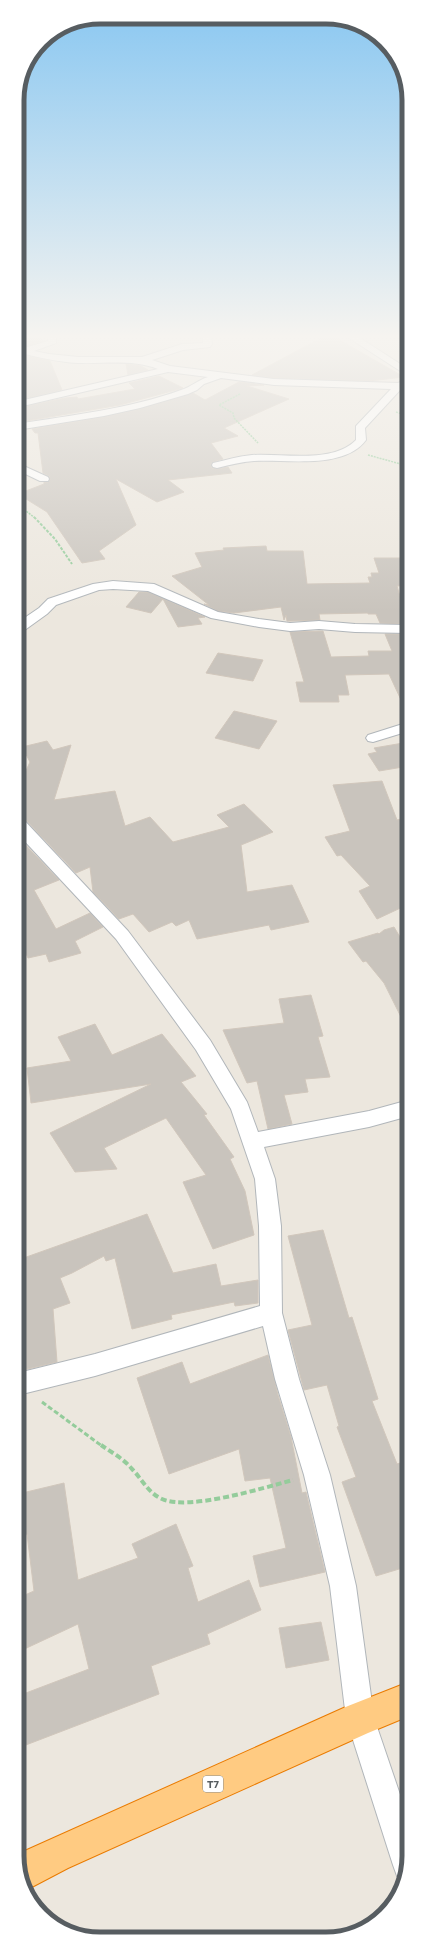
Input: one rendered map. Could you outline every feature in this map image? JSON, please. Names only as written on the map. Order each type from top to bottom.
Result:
[{"type":"highway","name":"T7","points":[[25,1870],[55,1855],[360,1718],[402,1702]]},
{"type":"street","points":[[217,465],[246,458],[319,458],[351,450],[362,441],[363,435],[361,429]]},
{"type":"street","points":[[24,469],[44,479]]},
{"type":"street","points":[[24,624],[43,611],[52,602],[97,587],[113,585],[150,588],[215,614],[260,623],[290,627],[319,625],[355,628],[402,629]]},
{"type":"street","points":[[373,738],[402,728]]},
{"type":"street","points":[[24,830],[122,935],[203,1045],[240,1108],[265,1178],[270,1226],[271,1313],[287,1379],[317,1475],[343,1586],[360,1718],[402,1847]]},
{"type":"street","points":[[252,1142],[369,1119],[402,1110]]},
{"type":"street","points":[[24,1383],[95,1366],[271,1313]]},
{"type":"path","points":[[245,429],[261,446],[260,458]]},
{"type":"path","points":[[351,450],[402,464]]},
{"type":"path","points":[[24,509],[53,536],[72,564]]},
{"type":"path","points":[[24,1388],[132,1468],[144,1484],[161,1499],[178,1503],[227,1497],[317,1475]]},
{"type":"building","points":[[32,429],[226,429],[238,436],[211,443],[223,459],[213,462],[211,464],[212,468],[217,469],[228,467],[232,473],[168,480],[184,492],[157,502],[116,479],[136,525],[99,551],[105,559],[82,563],[47,512],[24,498],[24,492],[50,480],[49,476],[43,473],[38,433],[35,433]]},
{"type":"building","points":[[266,546],[267,551],[303,551],[307,584],[370,583],[368,577],[372,577],[371,573],[379,573],[374,558],[402,558],[402,586],[397,586],[402,603],[402,624],[380,623],[376,614],[368,613],[319,614],[320,620],[287,621],[286,615],[284,620],[281,607],[234,613],[218,611],[204,604],[209,605],[172,576],[202,567],[195,553],[224,550],[223,548]]},
{"type":"building","points":[[139,592],[148,592],[205,617],[198,618],[202,624],[178,627],[163,599],[151,613],[126,607]]},
{"type":"building","points":[[323,631],[331,657],[369,656],[368,651],[392,651],[385,634],[402,634],[402,702],[389,674],[345,675],[349,695],[338,695],[339,702],[300,702],[296,682],[304,682],[290,632]]},
{"type":"building","points":[[218,653],[263,660],[253,681],[206,673]]},
{"type":"building","points":[[234,711],[277,721],[259,749],[215,738]]},
{"type":"building","points":[[47,741],[53,750],[71,745],[54,800],[115,791],[125,826],[150,817],[173,842],[229,827],[217,815],[244,804],[273,832],[241,845],[247,892],[292,885],[309,922],[271,930],[269,925],[197,939],[189,920],[176,926],[172,922],[149,932],[133,914],[119,919],[93,892],[90,867],[76,873],[24,818],[24,775],[30,762],[24,751],[24,747]]},
{"type":"building","points":[[402,743],[402,767],[379,771],[368,754],[377,752],[374,748]]},
{"type":"building","points":[[382,781],[397,820],[402,819],[402,907],[377,919],[359,891],[370,886],[341,855],[337,856],[325,837],[350,831],[333,785]]},
{"type":"building","points":[[24,843],[59,880],[34,890],[56,929],[90,913],[103,927],[75,941],[81,953],[49,962],[46,954],[28,958],[24,949],[24,939],[26,938],[24,934]]},
{"type":"building","points":[[394,927],[402,940],[402,1019],[384,983],[366,961],[363,962],[348,942],[378,933],[379,934],[384,930]]},
{"type":"building","points":[[311,995],[323,1036],[318,1037],[330,1077],[305,1079],[308,1092],[284,1095],[292,1124],[268,1129],[257,1081],[247,1083],[223,1030],[284,1023],[279,999]]},
{"type":"building","points":[[95,1024],[112,1055],[162,1034],[196,1076],[181,1082],[207,1114],[204,1115],[234,1157],[230,1159],[245,1191],[254,1235],[213,1249],[183,1182],[206,1175],[166,1118],[104,1148],[117,1169],[75,1172],[50,1133],[151,1084],[31,1103],[27,1068],[71,1061],[58,1037]]},
{"type":"building","points":[[147,1214],[173,1273],[216,1264],[221,1286],[258,1280],[258,1303],[235,1306],[234,1302],[171,1315],[172,1319],[132,1329],[115,1258],[106,1261],[104,1256],[60,1278],[70,1303],[53,1309],[57,1362],[24,1370],[24,1338],[26,1338],[24,1332],[24,1258]]},
{"type":"building","points":[[323,1230],[349,1318],[352,1317],[378,1399],[372,1401],[397,1464],[402,1462],[402,1568],[376,1576],[342,1482],[356,1477],[337,1427],[339,1426],[327,1385],[304,1390],[288,1330],[312,1325],[288,1236]]},
{"type":"building","points":[[268,1355],[291,1437],[302,1493],[306,1492],[325,1572],[260,1587],[253,1556],[286,1548],[270,1478],[245,1481],[239,1449],[169,1474],[137,1378],[182,1362],[190,1384]]},
{"type":"building","points":[[64,1483],[78,1580],[138,1558],[132,1544],[176,1524],[193,1566],[188,1568],[198,1602],[249,1580],[261,1610],[207,1634],[210,1644],[151,1666],[159,1694],[24,1746],[24,1694],[89,1669],[78,1624],[24,1649],[24,1595],[34,1591],[27,1534],[24,1535],[24,1493]]},
{"type":"building","points":[[321,1622],[329,1660],[286,1668],[279,1628]]}]
